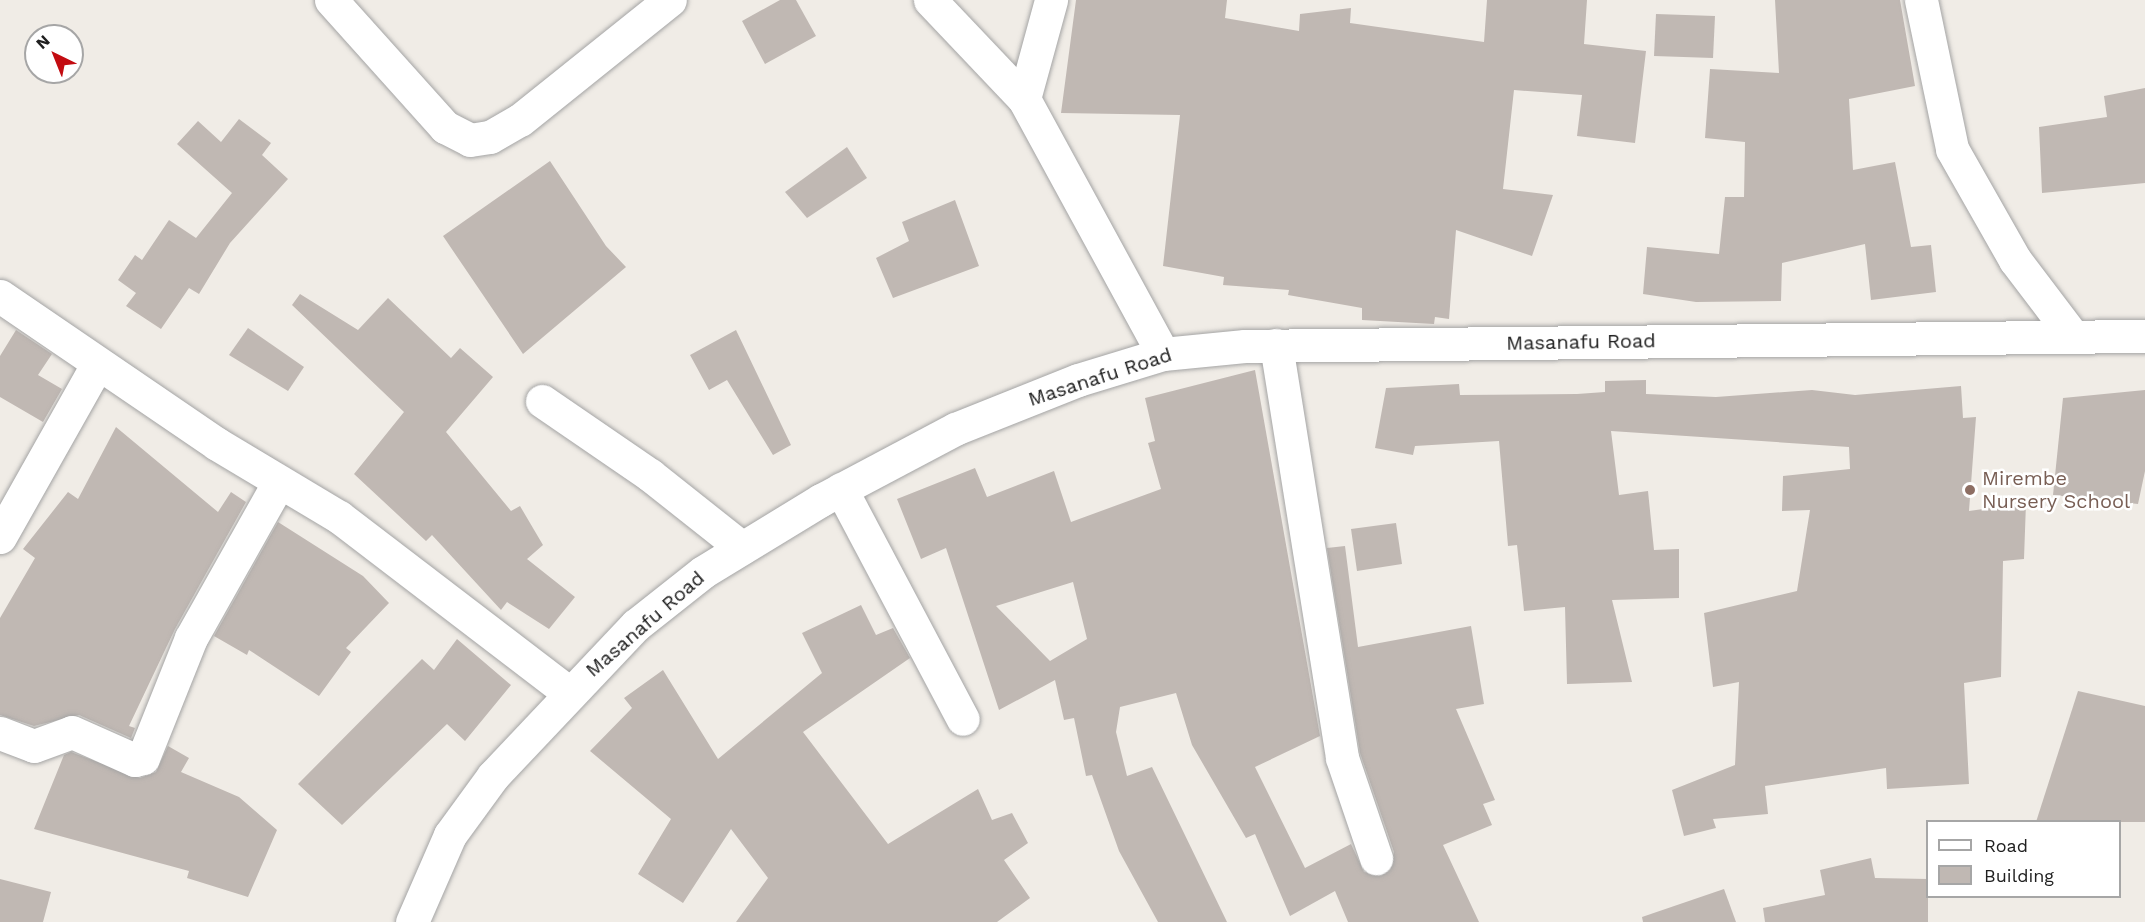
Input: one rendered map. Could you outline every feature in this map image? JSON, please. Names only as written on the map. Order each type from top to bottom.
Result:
[{"type":"street","points":[[331,0],[444,127],[470,140],[490,137],[520,120],[670,0]]},
{"type":"street","points":[[930,0],[1024,99],[1163,354]]},
{"type":"street","points":[[1024,99],[1051,0]]},
{"type":"street","points":[[1921,0],[1952,149],[2015,260],[2072,335]]},
{"type":"street","points":[[0,296],[97,365],[385,550],[568,692]]},
{"type":"street","name":"Masanafu Road","points":[[412,922],[450,835],[568,692],[636,625],[742,548],[841,489],[955,429],[1078,380],[1163,354],[1276,345],[2145,336]]},
{"type":"street","points":[[1276,345],[1342,758],[1376,858]]},
{"type":"street","points":[[0,537],[97,365]]},
{"type":"street","points":[[542,401],[650,475],[742,548]]},
{"type":"street","points":[[0,733],[34,746],[72,732],[135,760],[143,758],[191,638],[279,482]]},
{"type":"street","points":[[841,489],[963,719]]},
{"type":"building","points":[[780,0],[796,0],[816,36],[765,64],[742,21]]},
{"type":"building","points":[[1076,0],[1227,0],[1225,18],[1299,31],[1300,14],[1351,8],[1350,23],[1484,42],[1487,0],[1587,0],[1584,44],[1646,51],[1635,143],[1577,136],[1582,95],[1514,90],[1503,189],[1553,195],[1532,256],[1456,230],[1449,319],[1435,317],[1434,324],[1362,320],[1362,308],[1288,295],[1289,290],[1223,285],[1224,277],[1163,266],[1180,115],[1061,113]]},
{"type":"building","points":[[1775,0],[1900,0],[1915,86],[1849,99],[1853,170],[1895,162],[1911,247],[1931,245],[1936,292],[1871,300],[1865,244],[1782,263],[1781,301],[1696,302],[1643,294],[1647,247],[1719,254],[1725,197],[1744,197],[1745,142],[1705,138],[1710,69],[1779,73]]},
{"type":"building","points":[[1656,14],[1715,16],[1713,58],[1654,56]]},
{"type":"building","points":[[2145,88],[2145,183],[2042,193],[2039,127],[2107,117],[2104,96]]},
{"type":"building","points":[[239,119],[271,143],[262,155],[288,179],[230,243],[199,294],[189,288],[161,329],[126,306],[136,293],[118,280],[135,255],[142,260],[169,220],[196,238],[232,193],[177,144],[198,121],[221,142]]},
{"type":"building","points":[[847,147],[867,178],[807,218],[785,192]]},
{"type":"building","points":[[550,161],[606,246],[626,267],[523,354],[443,236]]},
{"type":"building","points":[[955,200],[979,266],[893,298],[876,258],[909,241],[902,222]]},
{"type":"building","points":[[300,294],[358,330],[388,298],[451,358],[460,348],[493,377],[446,432],[511,511],[520,506],[543,545],[527,559],[575,597],[549,629],[507,602],[501,610],[432,535],[426,541],[354,474],[404,412],[292,305]]},
{"type":"building","points":[[248,328],[304,367],[288,391],[229,355]]},
{"type":"building","points":[[16,330],[52,354],[38,375],[62,389],[43,422],[0,397],[0,356]]},
{"type":"building","points":[[736,330],[791,445],[773,455],[727,380],[709,390],[690,355]]},
{"type":"building","points":[[1255,370],[1320,736],[1255,767],[1305,868],[1351,844],[1364,872],[1381,876],[1390,870],[1394,852],[1360,753],[1327,548],[1345,546],[1358,647],[1471,626],[1484,704],[1456,709],[1495,800],[1483,804],[1492,825],[1443,845],[1479,922],[1348,922],[1335,891],[1290,916],[1255,834],[1246,838],[1192,745],[1176,693],[1120,707],[1116,732],[1127,776],[1152,767],[1227,922],[1158,922],[1119,851],[1092,775],[1086,776],[1074,718],[1064,720],[1055,680],[999,710],[946,548],[921,559],[897,499],[975,468],[987,497],[1054,471],[1071,522],[1161,489],[1148,443],[1155,441],[1145,398]],"holes":[[[1073,582],[1087,639],[1050,661],[996,606]]]},
{"type":"building","points":[[1646,380],[1646,394],[1716,397],[1812,390],[1855,395],[1961,386],[1963,418],[1976,417],[1969,511],[2026,503],[2024,559],[2003,561],[2001,677],[1964,683],[1969,784],[1887,789],[1886,768],[1765,786],[1768,814],[1713,819],[1716,828],[1684,836],[1672,790],[1735,765],[1739,682],[1713,687],[1704,613],[1797,591],[1810,510],[1782,511],[1783,476],[1850,469],[1849,447],[1611,431],[1619,495],[1648,491],[1654,550],[1679,549],[1679,598],[1612,600],[1632,682],[1567,684],[1565,607],[1524,611],[1517,545],[1508,546],[1499,441],[1415,446],[1413,455],[1375,448],[1386,388],[1459,384],[1460,395],[1577,394],[1605,392],[1605,381]]},
{"type":"building","points":[[2145,390],[2145,471],[2138,504],[2053,495],[2063,398]]},
{"type":"building","points":[[116,427],[218,512],[231,492],[246,502],[175,629],[129,726],[135,728],[131,738],[79,715],[34,726],[0,715],[0,618],[35,558],[23,549],[68,492],[78,499]]},
{"type":"building","points":[[278,522],[363,576],[389,603],[346,648],[351,652],[319,696],[249,650],[247,655],[214,636]]},
{"type":"building","points":[[1396,523],[1402,564],[1357,571],[1351,529]]},
{"type":"building","points":[[861,605],[876,635],[893,628],[910,658],[803,732],[888,844],[978,789],[992,820],[1012,813],[1028,843],[1004,860],[1030,898],[997,922],[736,922],[768,878],[731,829],[683,903],[638,874],[671,819],[590,751],[632,708],[624,698],[663,670],[718,759],[822,673],[802,633]]},
{"type":"building","points":[[457,639],[511,685],[465,741],[447,724],[342,825],[298,784],[422,659],[434,670]]},
{"type":"building","points":[[2078,691],[2145,706],[2145,822],[2037,820]]},
{"type":"building","points":[[168,746],[189,758],[181,772],[239,797],[277,830],[248,897],[187,878],[189,871],[34,829],[64,755],[71,752],[140,778],[156,772]]},
{"type":"building","points":[[1871,858],[1875,878],[1926,879],[1928,922],[1765,922],[1763,908],[1825,895],[1820,870]]},
{"type":"building","points":[[0,879],[51,892],[43,922],[0,922]]},
{"type":"building","points":[[1724,889],[1736,922],[1643,922],[1642,917]]},
{"type":"place","name":"Mirembe Nursery School","points":[[1970,490]]}]
